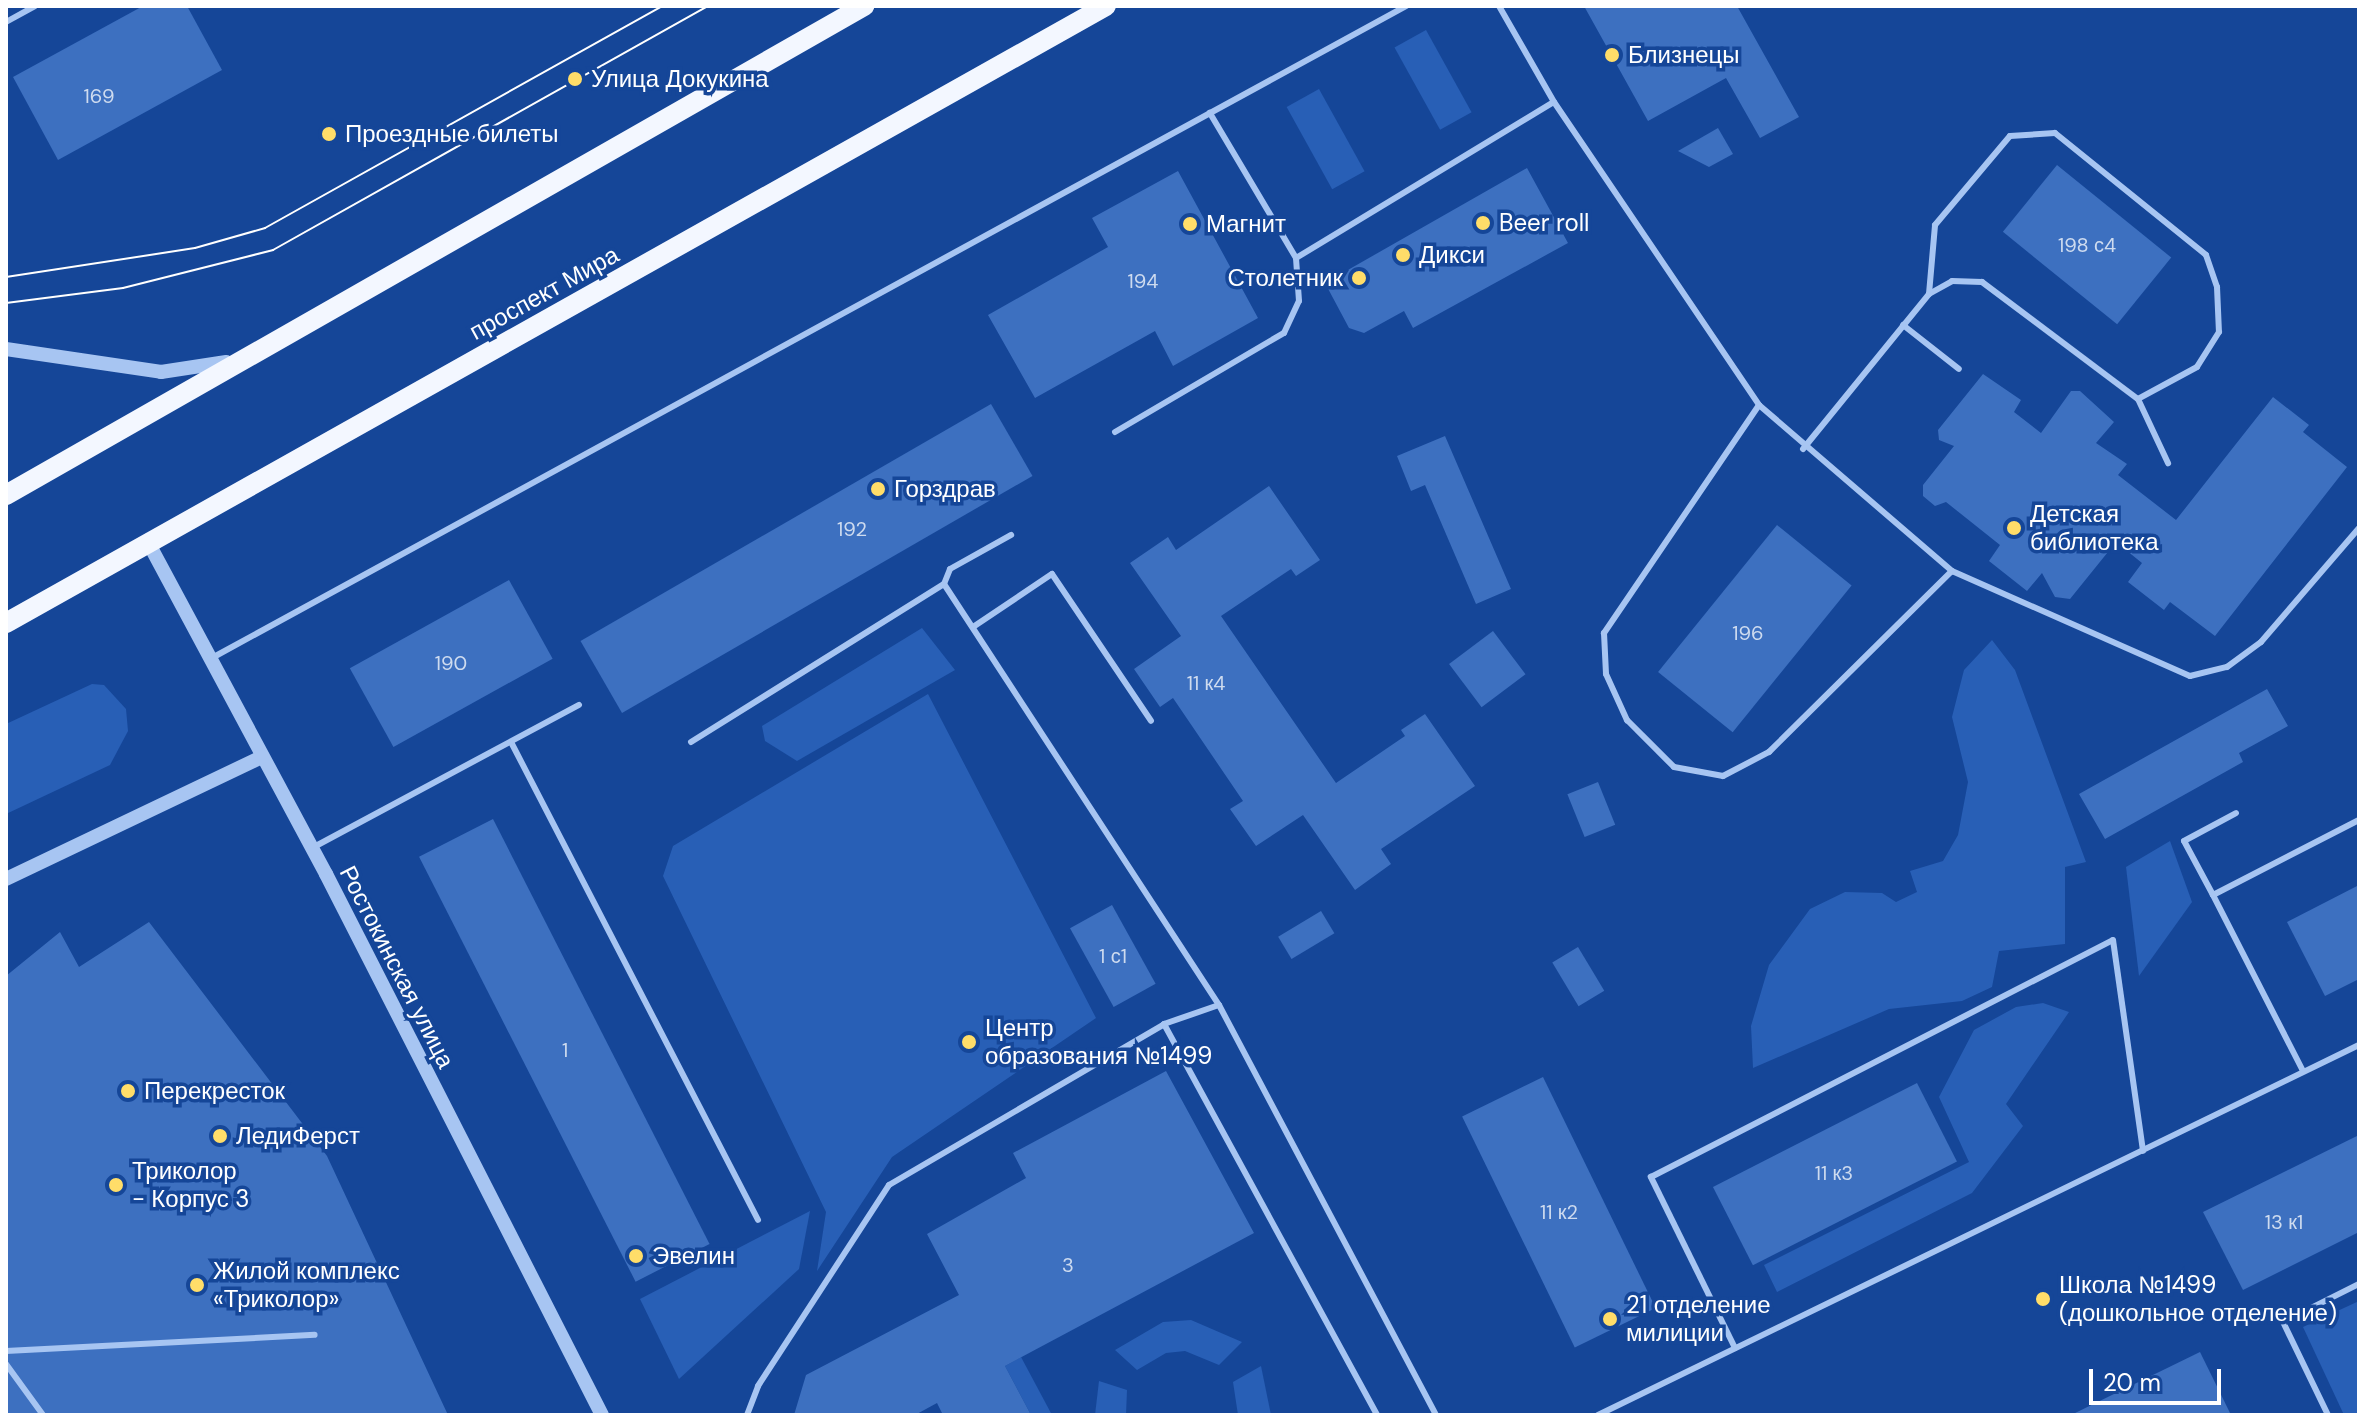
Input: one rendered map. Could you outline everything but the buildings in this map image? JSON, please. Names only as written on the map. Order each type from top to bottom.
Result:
[{"type":"main road","points":[[6,495],[864,6]]},
{"type":"main road","name":"проспект Мира","points":[[6,623],[1106,6]]},
{"type":"street","points":[[6,349],[161,372],[211,368],[264,348]]},
{"type":"street","name":"Ростокинская улица","points":[[148,542],[312,848],[602,1415]]},
{"type":"street","points":[[6,879],[262,757]]},
{"type":"lane","points":[[6,22],[35,6]]},
{"type":"lane","points":[[210,659],[1406,6]]},
{"type":"lane","points":[[1499,6],[1554,102],[1759,405],[1803,449],[1952,571],[2190,676],[2227,667],[2261,642],[2359,528]]},
{"type":"lane","points":[[1296,258],[1554,102]]},
{"type":"lane","points":[[1115,432],[1284,333],[1299,301],[1296,258],[1210,113]]},
{"type":"lane","points":[[1929,294],[1935,225],[2010,136],[2055,133],[2206,255],[2217,287],[2219,332],[2197,367],[2138,399]]},
{"type":"lane","points":[[1803,449],[1929,294],[1952,281],[1982,282],[2138,399],[2168,463]]},
{"type":"lane","points":[[1903,325],[1959,369]]},
{"type":"lane","points":[[1759,405],[1604,633],[1606,674],[1627,720],[1674,767],[1723,776],[1769,752],[1952,571]]},
{"type":"lane","points":[[691,742],[944,584],[950,569],[1011,535]]},
{"type":"lane","points":[[973,627],[1052,574],[1151,721]]},
{"type":"lane","points":[[944,584],[1219,1005],[1436,1415]]},
{"type":"lane","points":[[312,848],[579,705]]},
{"type":"lane","points":[[511,742],[758,1220]]},
{"type":"lane","points":[[2236,813],[2184,841],[2303,1071]]},
{"type":"lane","points":[[2213,895],[2359,820]]},
{"type":"lane","points":[[1735,1348],[1651,1177],[2113,940],[2143,1151]]},
{"type":"lane","points":[[747,1415],[758,1386],[889,1185],[1164,1024],[1219,1005]]},
{"type":"lane","points":[[1164,1024],[1377,1415]]},
{"type":"lane","points":[[1598,1415],[2359,1045]]},
{"type":"lane","points":[[2328,1415],[2283,1322],[2359,1284]]},
{"type":"lane","points":[[6,1351],[315,1335]]},
{"type":"lane","points":[[6,1364],[43,1415]]},
{"type":"shaded area","points":[[1426,30],[1472,112],[1440,130],[1395,47]]},
{"type":"shaded area","points":[[1319,89],[1365,171],[1332,189],[1287,107]]},
{"type":"shaded area","points":[[922,628],[955,670],[797,761],[765,741],[762,726]]},
{"type":"shaded area","points":[[1992,640],[2015,670],[2086,862],[2065,867],[2065,944],[1999,951],[1992,987],[1962,1001],[1889,1009],[1753,1068],[1751,1026],[1769,965],[1810,909],[1845,892],[1882,893],[1896,902],[1917,892],[1910,871],[1943,861],[1958,835],[1968,782],[1952,717],[1964,670]]},
{"type":"shaded area","points":[[92,684],[104,685],[126,709],[128,731],[110,765],[6,814],[6,724]]},
{"type":"shaded area","points":[[928,694],[1096,1018],[892,1157],[817,1271],[826,1212],[663,876],[673,846]]},
{"type":"shaded area","points":[[2170,841],[2192,902],[2139,976],[2126,867]]},
{"type":"shaded area","points":[[2043,1003],[2069,1012],[2006,1104],[2023,1126],[1972,1193],[1777,1292],[1764,1265],[1969,1162],[1939,1097],[1974,1030],[2016,1007]]},
{"type":"shaded area","points":[[810,1211],[799,1269],[679,1379],[640,1299]]},
{"type":"shaded area","points":[[2359,1301],[2359,1415],[2344,1415],[2303,1327]]},
{"type":"shaded area","points":[[1191,1320],[1242,1342],[1219,1365],[1185,1351],[1166,1353],[1137,1370],[1115,1350],[1163,1322]]},
{"type":"shaded area","points":[[1021,1357],[1052,1415],[1031,1415],[1005,1366]]},
{"type":"shaded area","points":[[1261,1366],[1271,1415],[1238,1415],[1233,1382]]},
{"type":"shaded area","points":[[1099,1381],[1127,1390],[1126,1415],[1095,1415]]},
{"type":"tram line","points":[[6,277],[195,248],[265,228],[663,6]]},
{"type":"tram line","points":[[6,303],[123,288],[273,250],[708,6]]},
{"type":"place","name":"Близнецы","points":[[1612,55]]},
{"type":"place","name":"Улица Докукина","points":[[575,79]]},
{"type":"place","name":"Проездные билеты","points":[[329,134]]},
{"type":"place","name":"Beer roll","points":[[1483,223]]},
{"type":"place","name":"Магнит","points":[[1190,224]]},
{"type":"place","name":"Дикси","points":[[1403,255]]},
{"type":"place","name":"Столетник","points":[[1359,278]]},
{"type":"place","name":"Горздрав","points":[[878,489]]},
{"type":"place","name":"Детская библиотека","points":[[2014,528]]},
{"type":"place","name":"Центр образования №1499","points":[[969,1042]]},
{"type":"place","name":"Перекресток","points":[[128,1091]]},
{"type":"place","name":"ЛедиФерст","points":[[220,1136]]},
{"type":"place","name":"Триколор - Корпус 3","points":[[116,1185]]},
{"type":"place","name":"Эвелин","points":[[636,1256]]},
{"type":"place","name":"Жилой комплекс «Триколор»","points":[[197,1285]]},
{"type":"place","name":"Школа №1499 (дошкольное отделение)","points":[[2043,1299]]},
{"type":"place","name":"21 отделение милиции","points":[[1610,1319]]}]
